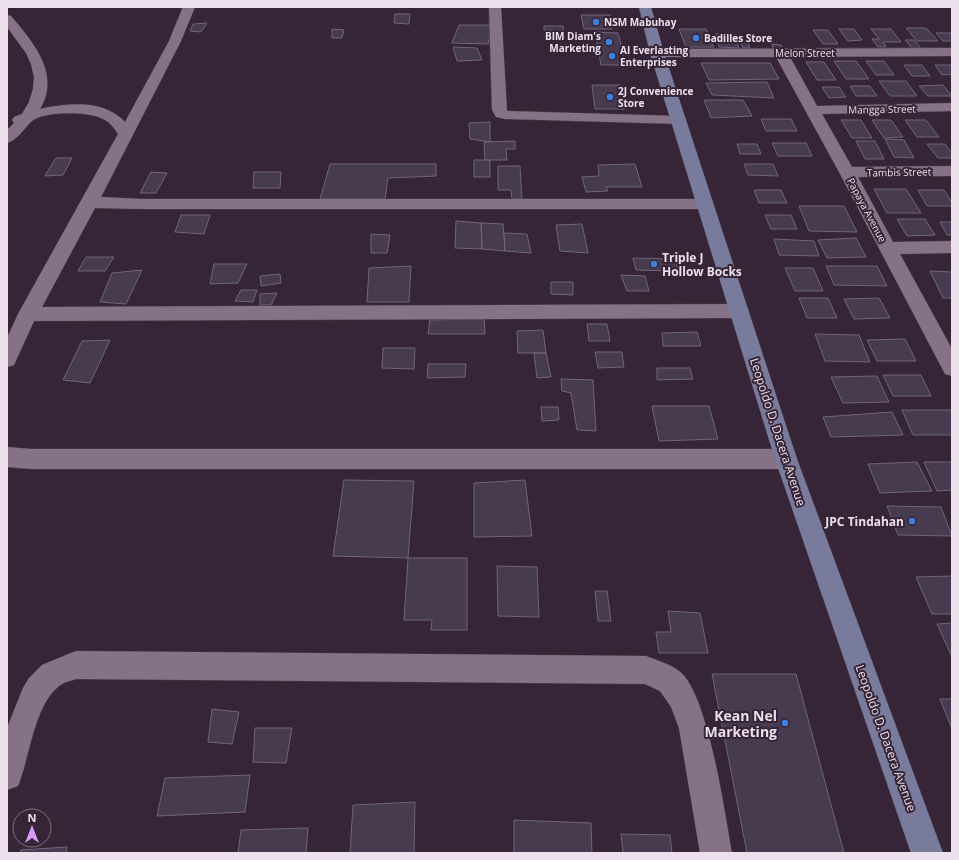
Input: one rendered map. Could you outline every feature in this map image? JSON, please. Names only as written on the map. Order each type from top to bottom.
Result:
[{"type":"main road","name":"Leopoldo D. Dacera Avenue","points":[[645,7],[657,53],[786,459],[927,853]]},
{"type":"street","points":[[7,359],[28,314],[90,202],[175,41],[189,7]]},
{"type":"street","points":[[495,7],[499,110],[501,114],[678,120]]},
{"type":"street","points":[[7,19],[25,40],[41,68],[42,82],[40,95],[29,115],[7,138]]},
{"type":"street","name":"Melon Street","points":[[657,53],[781,54],[952,52]]},
{"type":"street","name":"Papaya Avenue","points":[[781,54],[888,248],[946,344],[952,368]]},
{"type":"street","name":"Mangga Street","points":[[812,110],[952,107]]},
{"type":"street","points":[[7,125],[29,115],[78,108],[92,110],[108,115],[126,133]]},
{"type":"street","name":"Tambis Street","points":[[847,172],[952,171]]},
{"type":"street","points":[[90,202],[705,204]]},
{"type":"street","points":[[888,248],[952,247]]},
{"type":"street","points":[[28,314],[739,311]]},
{"type":"street","points":[[7,457],[31,459],[786,459]]},
{"type":"street","points":[[7,775],[33,696],[44,680],[56,672],[76,665],[646,670],[670,681],[683,699],[693,728],[716,853]]},
{"type":"building","points":[[395,14],[410,14],[409,24],[394,23]]},
{"type":"building","points":[[581,15],[610,15],[612,29],[584,29]]},
{"type":"building","points":[[207,23],[201,32],[190,31],[193,24]]},
{"type":"building","points":[[459,25],[492,25],[488,44],[452,43]]},
{"type":"building","points":[[544,26],[563,26],[564,31],[544,30]]},
{"type":"building","points":[[906,28],[926,28],[938,41],[917,41]]},
{"type":"building","points":[[332,29],[344,30],[342,38],[332,38]]},
{"type":"building","points":[[679,29],[706,29],[714,47],[686,47]]},
{"type":"building","points":[[839,29],[854,29],[862,40],[848,41]]},
{"type":"building","points":[[871,29],[891,29],[901,42],[883,42],[886,47],[878,47],[872,39],[879,39]]},
{"type":"building","points":[[813,30],[828,30],[838,44],[823,44]]},
{"type":"building","points":[[595,32],[618,33],[626,65],[601,65]]},
{"type":"building","points":[[936,33],[952,33],[952,41],[943,41]]},
{"type":"building","points":[[715,34],[734,34],[739,48],[719,47]]},
{"type":"building","points":[[905,40],[914,40],[921,48],[912,48]]},
{"type":"building","points":[[740,42],[747,42],[750,48],[743,48]]},
{"type":"building","points":[[772,44],[781,45],[783,49],[773,49]]},
{"type":"building","points":[[453,47],[477,48],[482,60],[457,61]]},
{"type":"building","points":[[834,61],[856,61],[869,79],[846,79]]},
{"type":"building","points":[[866,61],[884,61],[894,75],[876,75]]},
{"type":"building","points":[[806,62],[824,62],[836,80],[817,80]]},
{"type":"building","points":[[701,63],[770,63],[779,79],[709,80]]},
{"type":"building","points":[[904,65],[922,65],[930,76],[912,76]]},
{"type":"building","points":[[935,65],[952,65],[952,74],[942,75]]},
{"type":"building","points":[[879,81],[906,81],[917,96],[890,96]]},
{"type":"building","points":[[767,82],[774,98],[712,95],[706,83]]},
{"type":"building","points":[[592,85],[621,85],[625,109],[595,109]]},
{"type":"building","points":[[943,85],[952,96],[928,96],[919,86]]},
{"type":"building","points":[[850,86],[870,86],[877,96],[856,96]]},
{"type":"building","points":[[822,87],[839,87],[846,97],[829,98]]},
{"type":"building","points":[[704,100],[743,100],[752,116],[711,118]]},
{"type":"building","points":[[761,119],[791,119],[797,131],[766,131]]},
{"type":"building","points":[[841,120],[861,120],[872,138],[852,138]]},
{"type":"building","points":[[872,120],[891,120],[903,137],[884,138]]},
{"type":"building","points":[[905,120],[926,120],[939,137],[917,137]]},
{"type":"building","points":[[490,122],[490,142],[470,139],[469,123]]},
{"type":"building","points":[[885,139],[904,140],[914,158],[894,157]]},
{"type":"building","points":[[515,141],[515,149],[506,149],[507,160],[485,160],[484,142]]},
{"type":"building","points":[[856,141],[875,141],[884,159],[865,159]]},
{"type":"building","points":[[772,143],[806,143],[812,156],[778,156]]},
{"type":"building","points":[[737,144],[757,144],[761,154],[740,154]]},
{"type":"building","points":[[927,144],[945,144],[952,153],[952,158],[938,158]]},
{"type":"building","points":[[56,158],[72,158],[63,175],[45,176]]},
{"type":"building","points":[[474,160],[490,160],[490,177],[474,177]]},
{"type":"building","points":[[330,164],[436,164],[436,176],[388,178],[385,199],[320,199]]},
{"type":"building","points":[[635,164],[642,187],[606,187],[608,191],[586,192],[582,177],[599,176],[598,165]]},
{"type":"building","points":[[744,164],[773,164],[778,176],[748,175]]},
{"type":"building","points":[[498,166],[520,166],[522,199],[512,199],[511,190],[498,190]]},
{"type":"building","points":[[151,172],[167,173],[156,193],[140,193]]},
{"type":"building","points":[[254,172],[281,172],[280,188],[253,188]]},
{"type":"building","points":[[874,189],[906,189],[921,213],[887,213]]},
{"type":"building","points":[[754,190],[781,190],[787,203],[759,203]]},
{"type":"building","points":[[918,190],[944,190],[952,203],[952,206],[927,206]]},
{"type":"building","points":[[799,206],[844,206],[857,232],[809,231]]},
{"type":"building","points":[[181,215],[210,215],[204,234],[175,232]]},
{"type":"building","points":[[765,215],[791,215],[797,229],[771,229]]},
{"type":"building","points":[[897,219],[925,219],[935,235],[907,236]]},
{"type":"building","points":[[456,221],[481,223],[482,249],[455,248]]},
{"type":"building","points":[[940,222],[952,222],[952,235],[947,235]]},
{"type":"building","points":[[481,223],[503,224],[505,251],[482,249]]},
{"type":"building","points":[[582,224],[588,253],[560,251],[556,225]]},
{"type":"building","points":[[504,233],[527,234],[531,253],[505,251]]},
{"type":"building","points":[[371,234],[390,235],[387,253],[371,253]]},
{"type":"building","points":[[856,238],[866,257],[827,258],[818,240]]},
{"type":"building","points":[[774,239],[814,241],[819,256],[779,255]]},
{"type":"building","points":[[86,257],[114,257],[105,271],[78,271]]},
{"type":"building","points":[[633,258],[676,259],[678,271],[636,270]]},
{"type":"building","points":[[214,264],[247,264],[238,283],[210,284]]},
{"type":"building","points":[[411,266],[409,302],[367,302],[369,268]]},
{"type":"building","points":[[826,266],[877,266],[887,286],[834,285]]},
{"type":"building","points":[[785,268],[813,268],[823,291],[795,291]]},
{"type":"building","points":[[142,270],[126,304],[100,302],[112,273]]},
{"type":"building","points":[[930,271],[952,272],[952,298],[943,298]]},
{"type":"building","points":[[280,274],[281,283],[261,286],[260,276]]},
{"type":"building","points":[[621,275],[645,276],[649,291],[627,291]]},
{"type":"building","points":[[551,282],[573,282],[573,295],[551,294]]},
{"type":"building","points":[[241,290],[257,290],[253,302],[235,301]]},
{"type":"building","points":[[277,293],[271,305],[260,305],[260,294]]},
{"type":"building","points":[[799,298],[828,298],[837,318],[807,318]]},
{"type":"building","points":[[879,298],[890,318],[854,319],[844,299]]},
{"type":"building","points":[[484,319],[485,334],[428,334],[430,320]]},
{"type":"building","points":[[587,324],[607,324],[610,341],[589,341]]},
{"type":"building","points":[[543,330],[546,353],[518,353],[517,331]]},
{"type":"building","points":[[697,332],[701,346],[663,346],[662,333]]},
{"type":"building","points":[[815,334],[859,335],[870,362],[825,361]]},
{"type":"building","points":[[905,339],[916,361],[877,361],[867,340]]},
{"type":"building","points":[[110,340],[90,383],[63,380],[82,341]]},
{"type":"building","points":[[383,348],[415,348],[414,369],[382,368]]},
{"type":"building","points":[[595,352],[622,352],[624,367],[598,368]]},
{"type":"building","points":[[534,353],[546,353],[551,377],[537,378]]},
{"type":"building","points":[[428,364],[466,364],[465,377],[427,378]]},
{"type":"building","points":[[657,368],[690,368],[693,379],[657,380]]},
{"type":"building","points":[[883,375],[921,375],[931,396],[893,396]]},
{"type":"building","points":[[877,376],[889,402],[843,403],[831,377]]},
{"type":"building","points":[[561,379],[593,380],[596,431],[577,430],[571,393],[562,391]]},
{"type":"building","points":[[652,406],[709,406],[718,439],[659,441]]},
{"type":"building","points":[[541,407],[558,407],[559,420],[542,421]]},
{"type":"building","points":[[902,410],[952,410],[952,435],[913,435]]},
{"type":"building","points":[[892,412],[903,435],[831,437],[823,417]]},
{"type":"building","points":[[917,462],[932,491],[880,493],[868,464]]},
{"type":"building","points":[[924,462],[952,462],[952,490],[937,491]]},
{"type":"building","points":[[344,480],[414,481],[408,558],[333,556]]},
{"type":"building","points":[[525,480],[532,536],[474,537],[474,483]]},
{"type":"building","points":[[887,506],[941,507],[952,536],[898,535]]},
{"type":"building","points":[[408,558],[467,558],[467,630],[431,630],[432,620],[404,620]]},
{"type":"building","points":[[497,566],[537,567],[539,617],[498,616]]},
{"type":"building","points":[[952,576],[952,614],[932,614],[916,577]]},
{"type":"building","points":[[595,591],[607,591],[611,621],[598,621]]},
{"type":"building","points":[[668,611],[700,613],[708,653],[659,653],[656,632],[671,632]]},
{"type":"building","points":[[952,623],[952,657],[937,624]]},
{"type":"building","points":[[712,674],[796,674],[844,853],[747,853]]},
{"type":"building","points":[[940,699],[952,699],[952,729]]},
{"type":"building","points":[[212,709],[239,712],[232,744],[208,742]]},
{"type":"building","points":[[255,728],[292,728],[286,763],[253,762]]},
{"type":"building","points":[[250,775],[245,812],[157,816],[165,778]]},
{"type":"building","points":[[415,802],[414,853],[350,853],[353,805]]},
{"type":"building","points":[[514,820],[591,823],[592,853],[514,853]]},
{"type":"building","points":[[308,828],[306,853],[238,853],[241,830]]},
{"type":"building","points":[[621,834],[670,835],[672,853],[623,853]]},
{"type":"building","points":[[67,847],[66,853],[20,853],[21,850]]},
{"type":"place","name":"NSM Mabuhay","points":[[596,22]]},
{"type":"place","name":"Badilles Store","points":[[696,38]]},
{"type":"place","name":"BIM Diam's Marketing","points":[[609,42]]},
{"type":"place","name":"AI Everlasting Enterprises","points":[[612,56]]},
{"type":"place","name":"2J Convenience Store","points":[[610,97]]},
{"type":"place","name":"Triple J Hollow Bocks","points":[[654,264]]},
{"type":"place","name":"JPC Tindahan","points":[[912,521]]},
{"type":"place","name":"Kean Nel Marketing","points":[[785,723]]}]
